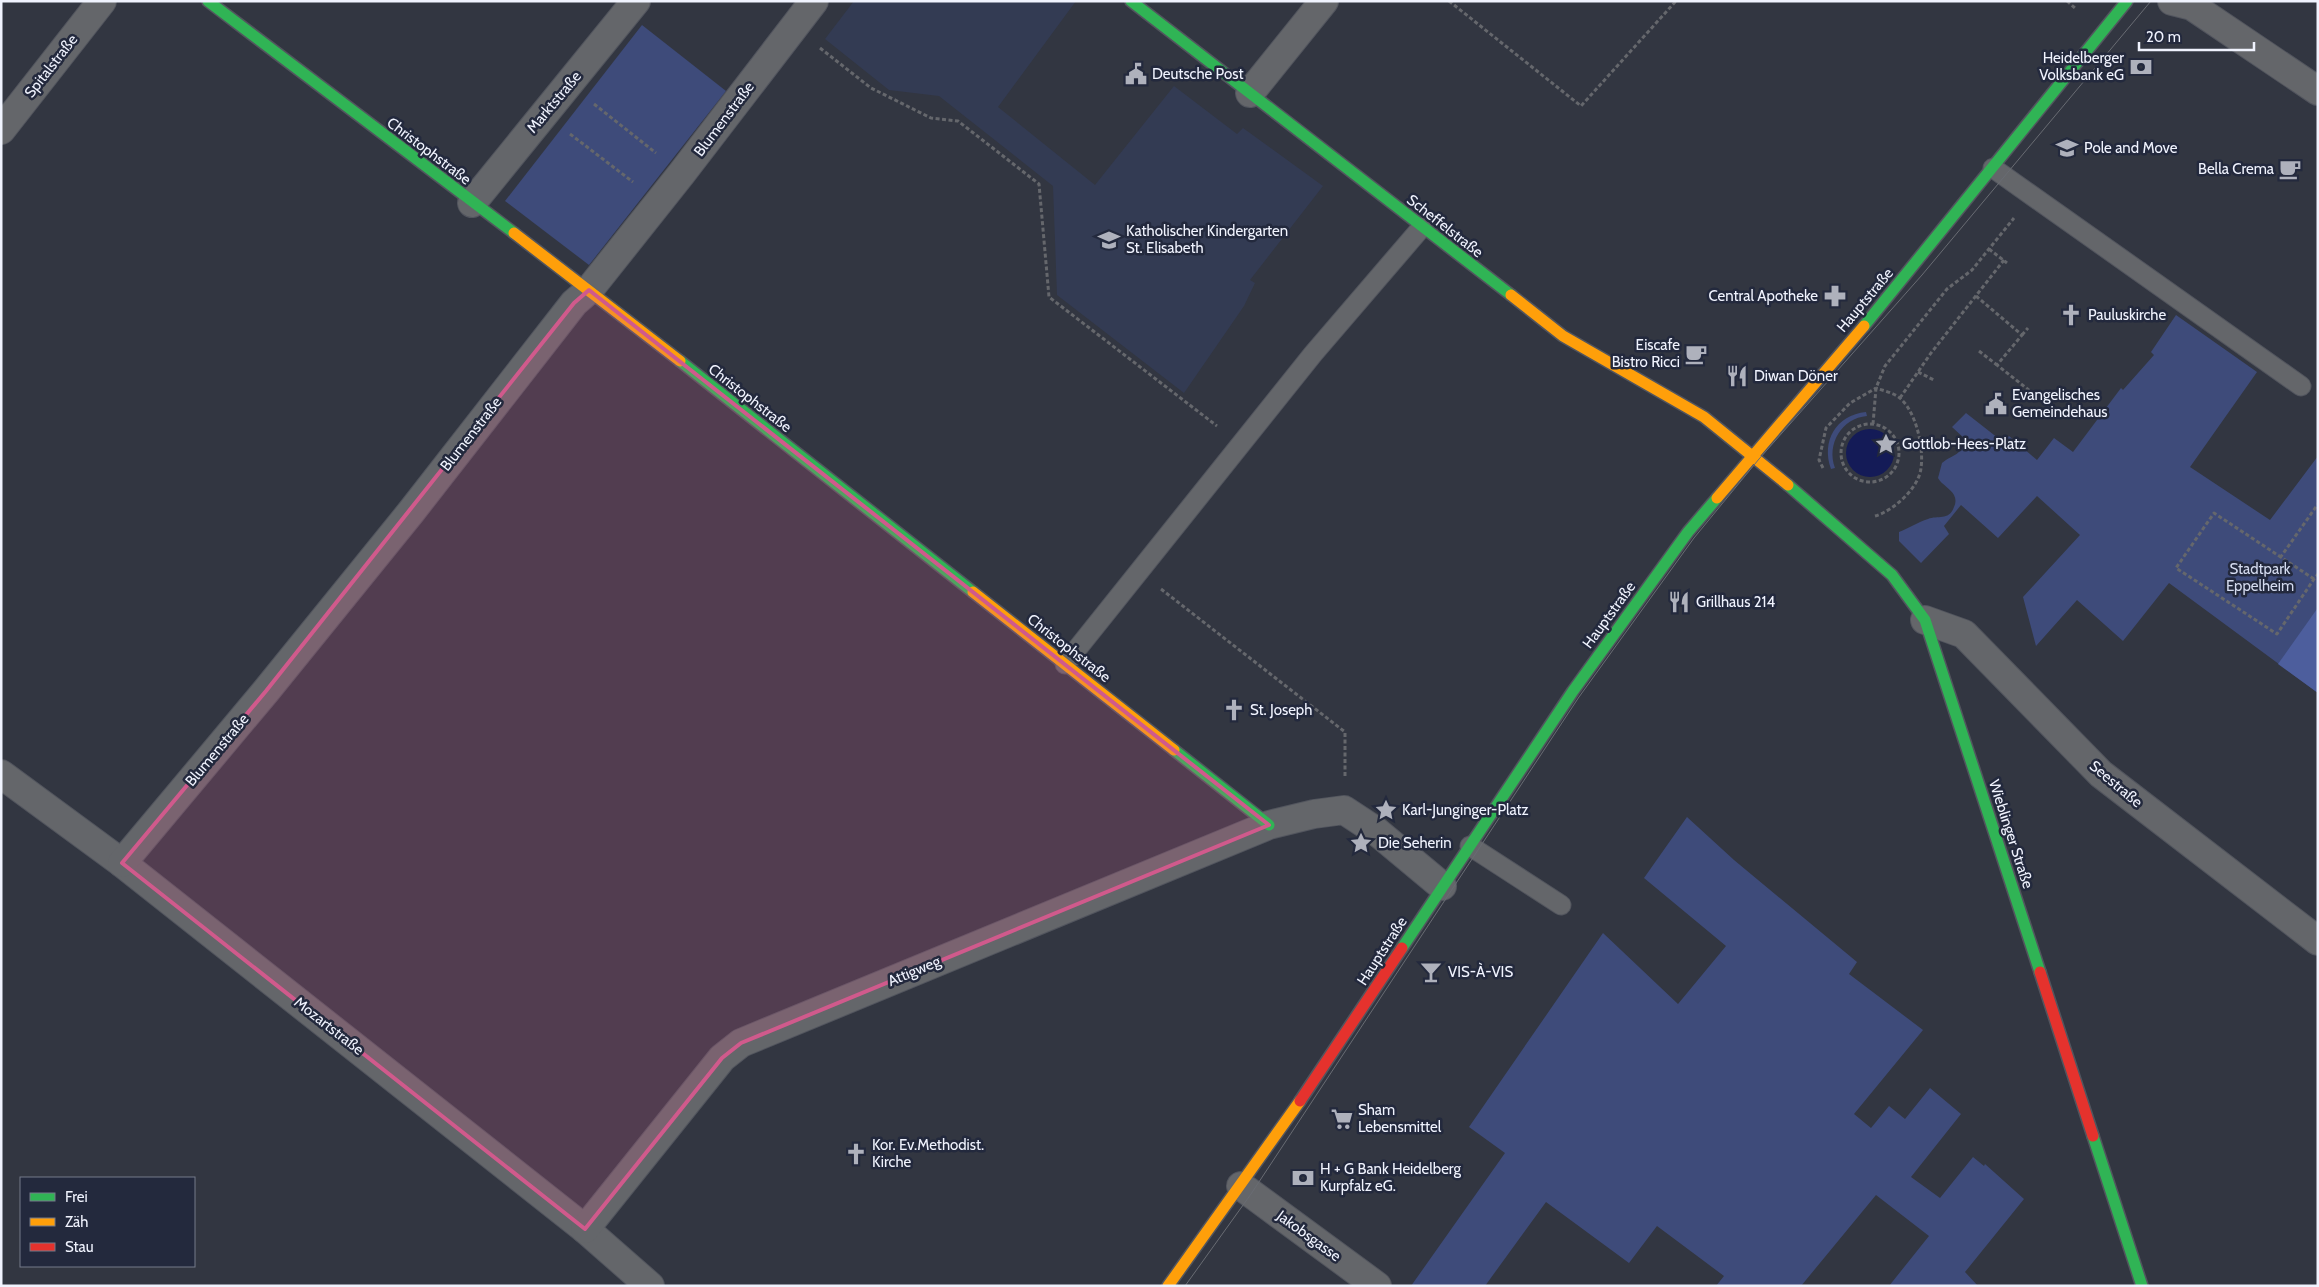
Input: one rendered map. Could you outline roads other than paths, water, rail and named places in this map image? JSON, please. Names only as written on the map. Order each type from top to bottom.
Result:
[{"type":"street","name":"Spitalstraße","points":[[1,130],[102,1]]},
{"type":"street","name":"Christophstraße","points":[[208,1],[588,290],[1269,825]]},
{"type":"street","name":"Marktstraße","points":[[472,203],[636,1]]},
{"type":"street","name":"Blumenstraße","points":[[122,863],[266,692],[411,512],[574,303],[588,290],[682,173],[814,1]]},
{"type":"street","name":"Scheffelstraße","points":[[1132,1],[1562,336],[1704,417],[1753,455]]},
{"type":"street","points":[[1250,93],[1324,1]]},
{"type":"street","name":"Hauptstraße","points":[[1168,1286],[1305,1094],[1442,886],[1618,628],[1688,532],[1870,319],[2127,1]]},
{"type":"street","points":[[2172,1],[2192,6],[2318,91]]},
{"type":"street","name":"Wieblinger Straße","points":[[1753,455],[1892,576],[1925,620],[2142,1286]]},
{"type":"street","name":"Seestraße","points":[[1925,620],[1964,634],[2101,774],[2318,940]]},
{"type":"street","name":"Mozartstraße","points":[[1,774],[122,863],[585,1228],[648,1285]]},
{"type":"street","name":"Attigweg","points":[[585,1228],[722,1058],[741,1043],[1269,825],[1314,814],[1344,810],[1376,831],[1442,886]]},
{"type":"street","name":"Jakobsgasse","points":[[1241,1186],[1377,1286]]},
{"type":"lane","points":[[1993,168],[2301,386]]},
{"type":"lane","points":[[1065,664],[1313,354],[1422,227]]},
{"type":"lane","points":[[1470,846],[1561,905]]},
{"type":"tram line","points":[[1185,1286],[1251,1194],[1579,697],[1694,538],[1759,459],[1922,275],[2151,1]]},
{"type":"place","name":"Heidelberger Volksbank eG","points":[[2141,67]]},
{"type":"place","name":"Deutsche Post","points":[[1136,74]]},
{"type":"place","name":"Pole and Move","points":[[2067,148]]},
{"type":"place","name":"Bella Crema","points":[[2290,169]]},
{"type":"place","name":"Katholischer Kindergarten St. Elisabeth","points":[[1109,240]]},
{"type":"place","name":"Central Apotheke","points":[[1835,296]]},
{"type":"place","name":"Pauluskirche","points":[[2071,315]]},
{"type":"place","name":"Eiscafe Bistro Ricci","points":[[1696,354]]},
{"type":"place","name":"Diwan Döner","points":[[1737,376]]},
{"type":"place","name":"Evangelisches Gemeindehaus","points":[[1996,404]]},
{"type":"place","name":"Gottlob-Hees-Platz","points":[[1886,444]]},
{"type":"place","name":"Grillhaus 214","points":[[1679,602]]},
{"type":"place","name":"St. Joseph","points":[[1234,710]]},
{"type":"place","name":"Karl-Junginger-Platz","points":[[1386,810]]},
{"type":"place","name":"Die Seherin","points":[[1361,843]]},
{"type":"place","name":"VIS-À-VIS","points":[[1431,972]]},
{"type":"place","name":"Sham Lebensmittel","points":[[1342,1119]]},
{"type":"place","name":"Kor. Ev.Methodist. Kirche","points":[[856,1154]]},
{"type":"place","name":"H + G Bank Heidelberg Kurpfalz eG.","points":[[1303,1178]]},
{"type":"park label","name":"Stadtpark Eppelheim","points":[[2260,578]]}]
